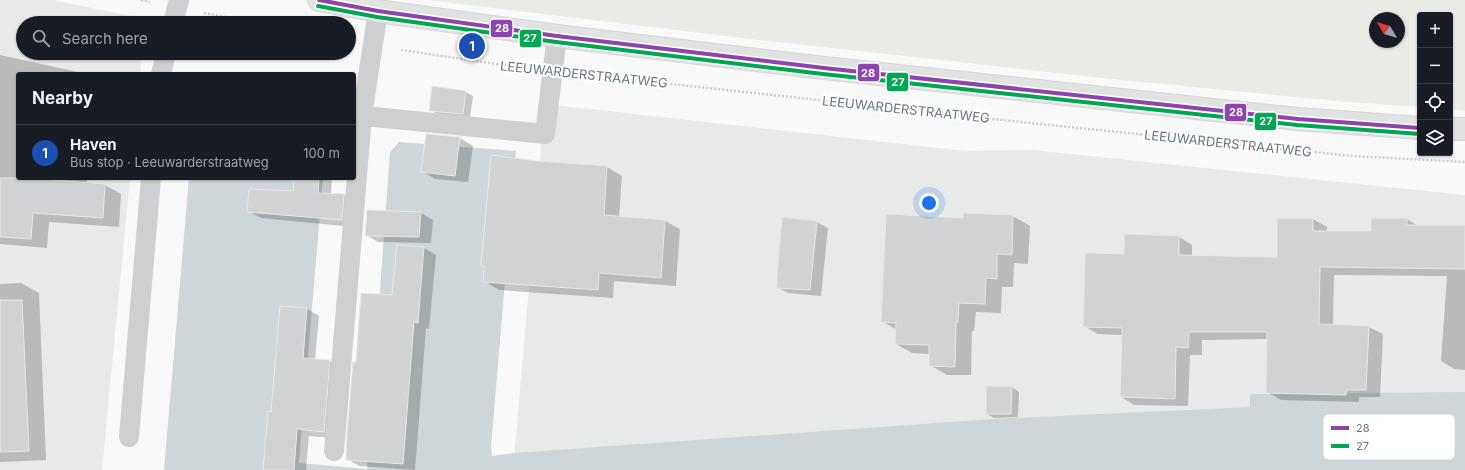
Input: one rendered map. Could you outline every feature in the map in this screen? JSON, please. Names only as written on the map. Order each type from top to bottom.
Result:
[{"type":"street","points":[[319,0],[378,11],[556,36],[832,69],[1290,118],[1417,128]]},
{"type":"street","points":[[1453,129],[1465,129]]},
{"type":"lane","points":[[175,16],[179,0]]},
{"type":"lane","points":[[356,144],[358,116],[378,11]]},
{"type":"lane","points":[[358,116],[545,134],[556,36]]},
{"type":"lane","points":[[161,72],[164,60]]},
{"type":"lane","points":[[129,436],[151,180]]},
{"type":"lane","points":[[334,451],[353,180]]},
{"type":"path","name":"LEEUWARDERSTRAATWEG","points":[[372,46],[509,66],[1030,123],[1353,156],[1465,162]]},
{"type":"shaded area","points":[[0,0],[53,0],[131,16],[16,16],[16,60],[141,60],[140,72],[16,72],[16,180],[130,180],[102,470],[0,470]]},
{"type":"shaded area","points":[[428,0],[1465,0],[1465,111],[1453,109],[1453,12],[1417,12],[1417,107],[1349,102],[1121,80],[759,40]]},
{"type":"shaded area","points":[[545,104],[965,151],[1032,150],[1465,195],[1465,421],[1455,422],[1455,414],[1323,414],[1323,428],[513,470]]},
{"type":"shaded area","points":[[399,142],[516,151],[491,447],[492,456],[514,453],[993,419],[1250,407],[1250,394],[1465,392],[1465,470],[164,470],[189,180],[323,180],[299,463],[367,469],[390,152]]},
{"type":"building","points":[[432,86],[466,91],[463,114],[429,111]]},
{"type":"building","points":[[426,134],[460,137],[455,176],[421,172]]},
{"type":"building","points":[[491,155],[538,161],[607,166],[604,215],[665,220],[661,278],[599,273],[598,290],[483,282],[484,266],[481,266]]},
{"type":"building","points":[[0,178],[105,184],[103,218],[33,213],[31,239],[0,237]]},
{"type":"building","points":[[294,180],[319,180],[318,193],[344,194],[342,220],[247,212],[249,189],[293,191]]},
{"type":"building","points":[[367,210],[421,212],[419,237],[365,236]]},
{"type":"building","points":[[963,213],[1013,215],[1012,255],[997,254],[997,279],[986,278],[985,304],[959,303],[958,322],[956,322],[955,367],[929,366],[929,345],[895,344],[896,323],[881,322],[886,214],[963,218]]},
{"type":"building","points":[[782,217],[817,221],[810,290],[776,288]]},
{"type":"building","points":[[1277,218],[1313,218],[1313,231],[1371,231],[1371,218],[1407,218],[1407,225],[1465,225],[1465,269],[1320,267],[1319,324],[1369,326],[1366,390],[1346,390],[1346,395],[1266,393],[1267,332],[1189,332],[1188,348],[1176,347],[1175,399],[1120,397],[1122,328],[1083,327],[1085,253],[1124,254],[1124,234],[1179,236],[1179,255],[1277,257]]},
{"type":"building","points":[[397,245],[424,247],[418,323],[414,322],[403,464],[346,460],[353,362],[356,362],[361,293],[392,295]]},
{"type":"building","points":[[0,300],[22,300],[29,451],[0,452]]},
{"type":"building","points":[[280,306],[307,308],[303,358],[330,360],[324,432],[297,429],[294,470],[263,470],[268,411],[271,412]]},
{"type":"building","points":[[986,386],[1012,386],[1011,414],[986,414]]},
{"type":"transit line","name":"28","points":[[319,0],[378,11],[557,36],[824,68],[1298,119],[1417,128]]},
{"type":"transit line","name":"27","points":[[318,6],[377,17],[556,42],[823,74],[1297,125],[1417,134]]},
{"type":"place","name":"Haven","points":[[472,46]]}]
